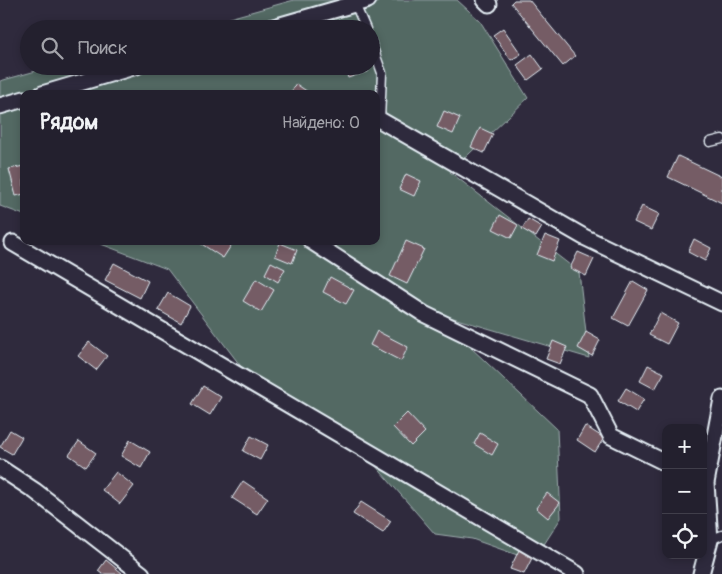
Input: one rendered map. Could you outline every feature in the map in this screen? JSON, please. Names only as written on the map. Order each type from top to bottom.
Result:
[{"type":"street","points":[[298,20],[361,2]]},
{"type":"street","points":[[56,90],[106,75]]},
{"type":"street","points":[[0,106],[20,100]]},
{"type":"street","points":[[380,120],[584,237],[722,304]]},
{"type":"street","points":[[13,243],[576,574]]},
{"type":"street","points":[[317,245],[424,314],[590,395],[611,436],[662,461]]},
{"type":"street","points":[[707,472],[722,399]]},
{"type":"street","points":[[0,468],[35,491],[142,574]]},
{"type":"street","points":[[701,574],[716,538],[707,492]]},
{"type":"lane","points":[[361,2],[364,20]]},
{"type":"lane","points":[[380,67],[382,72],[380,120]]},
{"type":"lane","points":[[710,142],[722,139]]},
{"type":"green space","points":[[294,0],[457,0],[480,21],[528,98],[450,172],[579,272],[589,358],[433,312],[557,429],[561,518],[541,549],[523,557],[472,539],[435,534],[374,464],[249,377],[167,269],[104,245],[380,245],[380,90],[20,90],[20,214],[0,206],[0,81],[22,75],[380,75],[380,20],[222,20]]},
{"type":"building","points":[[514,0],[529,0],[575,56],[563,66],[511,3]]},
{"type":"building","points":[[503,28],[521,54],[511,60],[493,35]]},
{"type":"building","points":[[532,54],[543,69],[528,80],[517,65]]},
{"type":"building","points":[[296,84],[305,90],[292,90]]},
{"type":"building","points":[[444,111],[460,118],[453,134],[437,127]]},
{"type":"building","points":[[480,128],[493,134],[484,153],[471,147]]},
{"type":"building","points":[[678,156],[722,177],[722,203],[668,177]]},
{"type":"building","points":[[20,167],[20,195],[16,196],[9,169]]},
{"type":"building","points":[[406,174],[421,181],[414,196],[399,189]]},
{"type":"building","points":[[642,206],[659,214],[651,230],[634,222]]},
{"type":"building","points":[[500,215],[518,225],[511,238],[493,229]]},
{"type":"building","points":[[528,219],[542,227],[536,237],[522,229]]},
{"type":"building","points":[[545,235],[560,241],[552,261],[537,255]]},
{"type":"building","points":[[694,239],[711,248],[705,261],[688,252]]},
{"type":"building","points":[[406,241],[424,249],[407,284],[390,276]]},
{"type":"building","points":[[203,245],[231,245],[223,258]]},
{"type":"building","points":[[279,245],[285,245],[297,250],[292,263],[275,256]]},
{"type":"building","points":[[578,252],[594,259],[586,276],[570,268]]},
{"type":"building","points":[[271,262],[285,269],[278,282],[265,274]]},
{"type":"building","points":[[114,263],[148,281],[140,298],[105,280]]},
{"type":"building","points":[[330,277],[354,290],[346,304],[323,292]]},
{"type":"building","points":[[256,279],[274,290],[261,312],[243,301]]},
{"type":"building","points":[[633,281],[648,290],[628,326],[613,318]]},
{"type":"building","points":[[168,293],[190,306],[181,323],[158,310]]},
{"type":"building","points":[[660,313],[678,323],[667,344],[649,335]]},
{"type":"building","points":[[377,331],[408,347],[401,361],[370,345]]},
{"type":"building","points":[[586,332],[600,340],[592,356],[578,348]]},
{"type":"building","points":[[553,341],[567,347],[560,364],[546,359]]},
{"type":"building","points":[[89,342],[107,356],[96,370],[78,356]]},
{"type":"building","points":[[648,365],[664,373],[655,389],[640,381]]},
{"type":"building","points":[[203,386],[221,397],[210,415],[192,404]]},
{"type":"building","points":[[626,388],[644,399],[636,412],[618,401]]},
{"type":"building","points":[[407,413],[425,432],[411,446],[393,427]]},
{"type":"building","points":[[585,426],[604,438],[595,452],[577,440]]},
{"type":"building","points":[[10,430],[22,437],[12,454],[0,447]]},
{"type":"building","points":[[480,433],[498,444],[492,455],[474,444]]},
{"type":"building","points":[[251,436],[268,445],[260,460],[243,451]]},
{"type":"building","points":[[130,440],[150,452],[141,468],[121,456]]},
{"type":"building","points":[[79,441],[96,453],[86,467],[69,455]]},
{"type":"building","points":[[116,472],[134,486],[120,504],[102,490]]},
{"type":"building","points":[[243,481],[268,498],[257,514],[232,498]]},
{"type":"building","points":[[547,493],[560,503],[548,518],[536,508]]},
{"type":"building","points":[[361,502],[391,521],[383,533],[353,514]]},
{"type":"building","points":[[519,550],[533,556],[524,574],[510,569]]},
{"type":"building","points":[[106,560],[122,573],[102,574],[98,571]]}]
